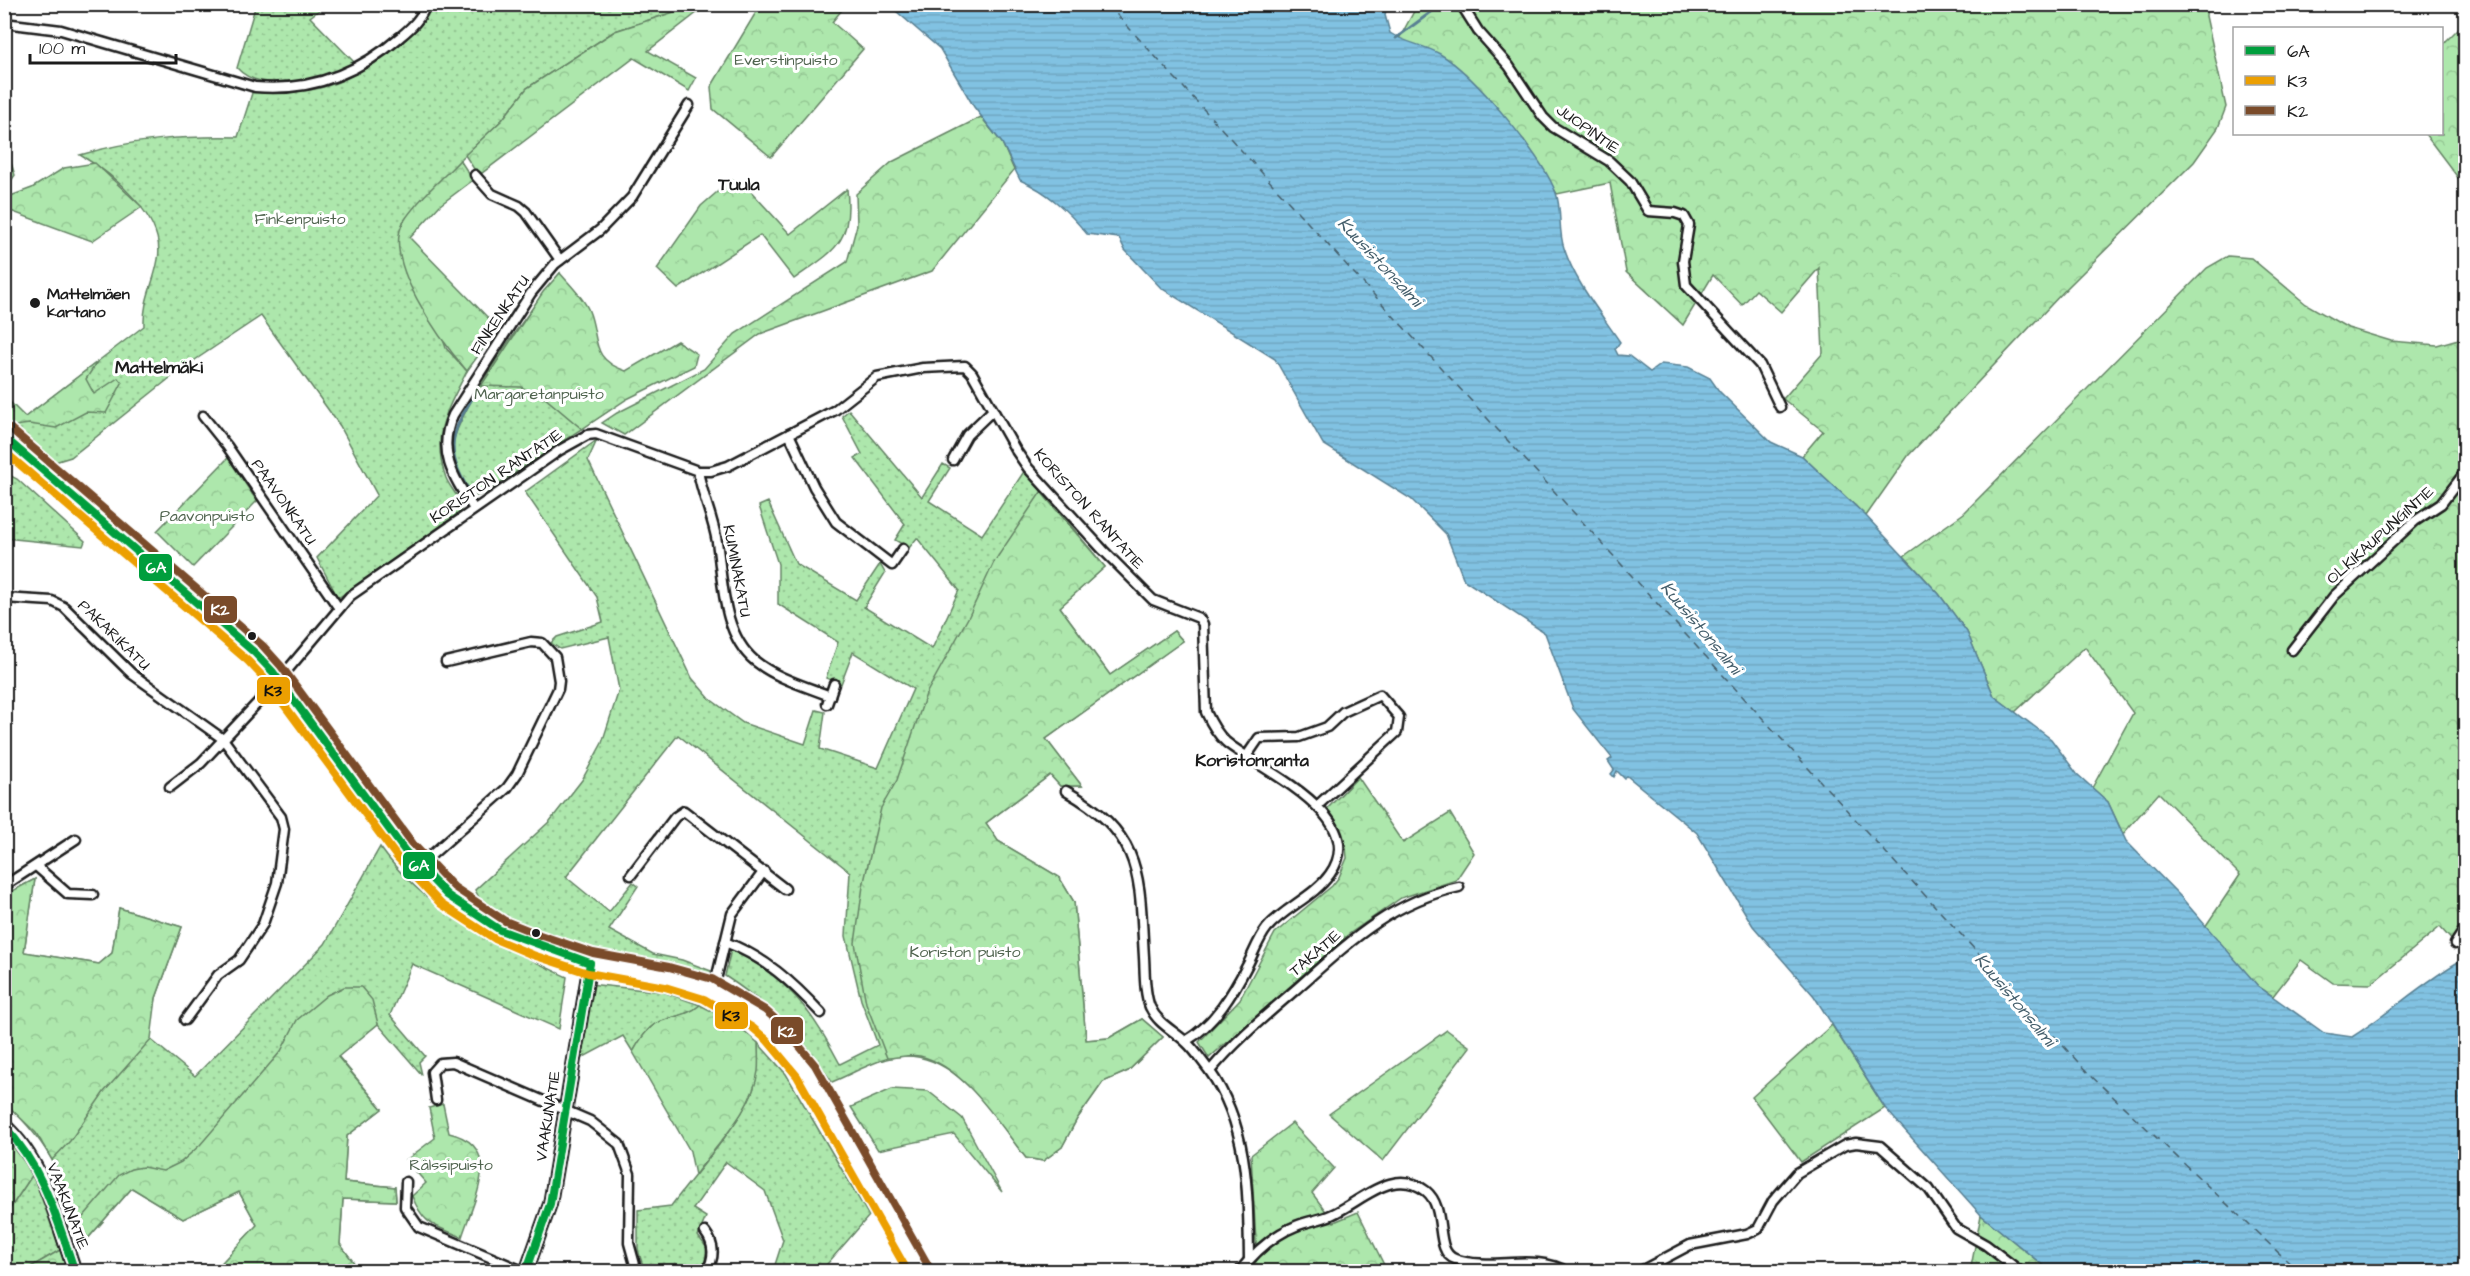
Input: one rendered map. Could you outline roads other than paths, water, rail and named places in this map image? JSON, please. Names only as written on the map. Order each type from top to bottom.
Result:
[{"type":"street","points":[[4,23],[61,30],[255,87],[281,88],[320,83],[352,71],[375,58],[408,30],[424,11],[426,4]]},
{"type":"street","name":"JUOPINTIE","points":[[1461,4],[1467,16],[1509,66],[1553,127],[1609,161],[1630,181],[1648,212],[1675,213],[1684,216],[1689,225],[1683,261],[1686,285],[1760,365],[1780,407]]},
{"type":"street","name":"FINKENKATU","points":[[474,509],[448,464],[445,449],[448,426],[517,312],[560,260],[600,230],[632,197],[689,105]]},
{"type":"street","points":[[475,175],[498,198],[519,206],[526,212],[560,260]]},
{"type":"street","name":"KORISTON RANTATIE","points":[[170,787],[201,763],[279,680],[338,606],[362,586],[540,463],[587,435],[608,437],[698,471],[711,471],[729,466],[842,406],[877,377],[923,368],[965,366],[1028,468],[1115,562],[1153,600],[1199,618],[1203,624],[1206,712],[1225,741],[1246,757],[1298,787],[1317,806],[1338,843],[1338,854],[1331,873],[1266,929],[1232,995],[1218,1013],[1186,1041]]},
{"type":"street","points":[[953,460],[967,435],[993,410]]},
{"type":"street","name":"PAAVONKATU","points":[[203,416],[227,446],[338,606]]},
{"type":"street","points":[[789,434],[814,487],[837,522],[892,565],[903,549]]},
{"type":"street","points":[[4,437],[244,644],[279,680],[418,867],[447,895],[500,930],[590,963],[667,977],[713,992],[759,1019],[793,1052],[920,1272]]},
{"type":"street","name":"KUMINAKATU","points":[[698,471],[717,538],[729,615],[739,642],[755,661],[828,700],[834,684]]},
{"type":"street","name":"OLKIKAUPUNGINTIE","points":[[2292,650],[2334,596],[2415,521],[2441,504],[2466,471]]},
{"type":"street","name":"PAKARIKATU","points":[[4,598],[52,601],[64,607],[132,674],[223,739],[281,816],[284,829],[277,883],[268,913],[257,936],[239,960],[218,975],[185,1020]]},
{"type":"street","points":[[418,867],[512,783],[552,704],[559,681],[555,657],[542,643],[531,642],[446,662]]},
{"type":"street","points":[[1246,757],[1259,738],[1299,738],[1327,727],[1343,712],[1380,695],[1399,717],[1397,732],[1317,806]]},
{"type":"street","points":[[1066,791],[1105,820],[1132,855],[1140,896],[1148,998],[1158,1019],[1186,1041],[1210,1071],[1222,1093],[1243,1150],[1249,1259]]},
{"type":"street","points":[[631,875],[668,825],[679,812],[684,811],[764,871],[785,890]]},
{"type":"street","points":[[4,886],[76,839]]},
{"type":"street","points":[[36,866],[68,894],[93,896]]},
{"type":"street","points":[[713,992],[737,904],[764,871]]},
{"type":"street","name":"TAKATIE","points":[[1210,1071],[1236,1042],[1378,920],[1434,892],[1459,887]]},
{"type":"street","points":[[2455,944],[2466,927]]},
{"type":"street","points":[[725,942],[761,958],[785,975],[821,1012]]},
{"type":"street","name":"VAAKUNATIE","points":[[526,1272],[550,1204],[567,1110],[585,978],[590,963]]},
{"type":"street","points":[[436,1101],[432,1072],[440,1063],[453,1062],[567,1110],[602,1130],[624,1152],[631,1185],[629,1243],[637,1272]]},
{"type":"street","name":"VAAKUNATIE","points":[[4,1125],[32,1158],[75,1272]]},
{"type":"street","points":[[1638,1272],[1690,1245],[1747,1234],[1758,1229],[1773,1201],[1797,1173],[1845,1145],[1856,1143],[1880,1146],[1929,1189],[1956,1228],[1986,1245],[2021,1272]]},
{"type":"street","points":[[406,1182],[405,1207],[419,1227],[526,1272]]},
{"type":"street","points":[[1239,1272],[1249,1259],[1278,1235],[1296,1226],[1331,1215],[1385,1185],[1400,1183],[1414,1184],[1427,1192],[1438,1206],[1444,1249],[1452,1258],[1467,1262],[1542,1263],[1557,1265],[1567,1272]]},
{"type":"street","points":[[705,1232],[711,1239],[713,1257],[705,1272]]},
{"type":"water","name":"Kuusistonsalmi","points":[[889,5],[1387,5],[1385,15],[1390,33],[1434,51],[1454,64],[1506,117],[1537,158],[1556,193],[1562,241],[1569,261],[1620,342],[1615,349],[1618,355],[1629,356],[1650,372],[1661,364],[1688,367],[1710,378],[1719,391],[1771,442],[1802,456],[1866,516],[1939,594],[1967,632],[1994,696],[2051,739],[2077,774],[2108,802],[2126,841],[2180,896],[2258,986],[2324,1033],[2352,1037],[2436,976],[2465,958],[2465,1271],[2050,1271],[1981,1215],[1885,1108],[1814,996],[1753,926],[1697,833],[1627,776],[1624,778],[1617,771],[1614,777],[1611,774],[1614,770],[1608,761],[1612,758],[1573,709],[1545,633],[1464,580],[1446,534],[1411,499],[1323,444],[1275,359],[1161,288],[1125,250],[1119,238],[1087,234],[1056,202],[1020,180],[1002,143],[974,107],[940,49]]},
{"type":"waterway","points":[[1396,38],[1442,4]]},
{"type":"waterway","points":[[471,494],[462,478],[453,452],[456,429],[478,389]]},
{"type":"place","name":"Mattelmäen kartano","points":[[35,303]]},
{"type":"district","name":"Tuula","points":[[739,184]]},
{"type":"district","name":"Mattelmäki","points":[[159,367]]},
{"type":"district","name":"Koristonranta","points":[[1252,760]]},
{"type":"park label","name":"Everstinpuisto","points":[[786,60]]},
{"type":"park label","name":"Finkenpuisto","points":[[300,219]]},
{"type":"park label","name":"Margaretanpuisto","points":[[539,394]]},
{"type":"park label","name":"Paavonpuisto","points":[[207,516]]},
{"type":"park label","name":"Koriston puisto","points":[[965,952]]},
{"type":"park label","name":"Rälssipuisto","points":[[451,1165]]}]
